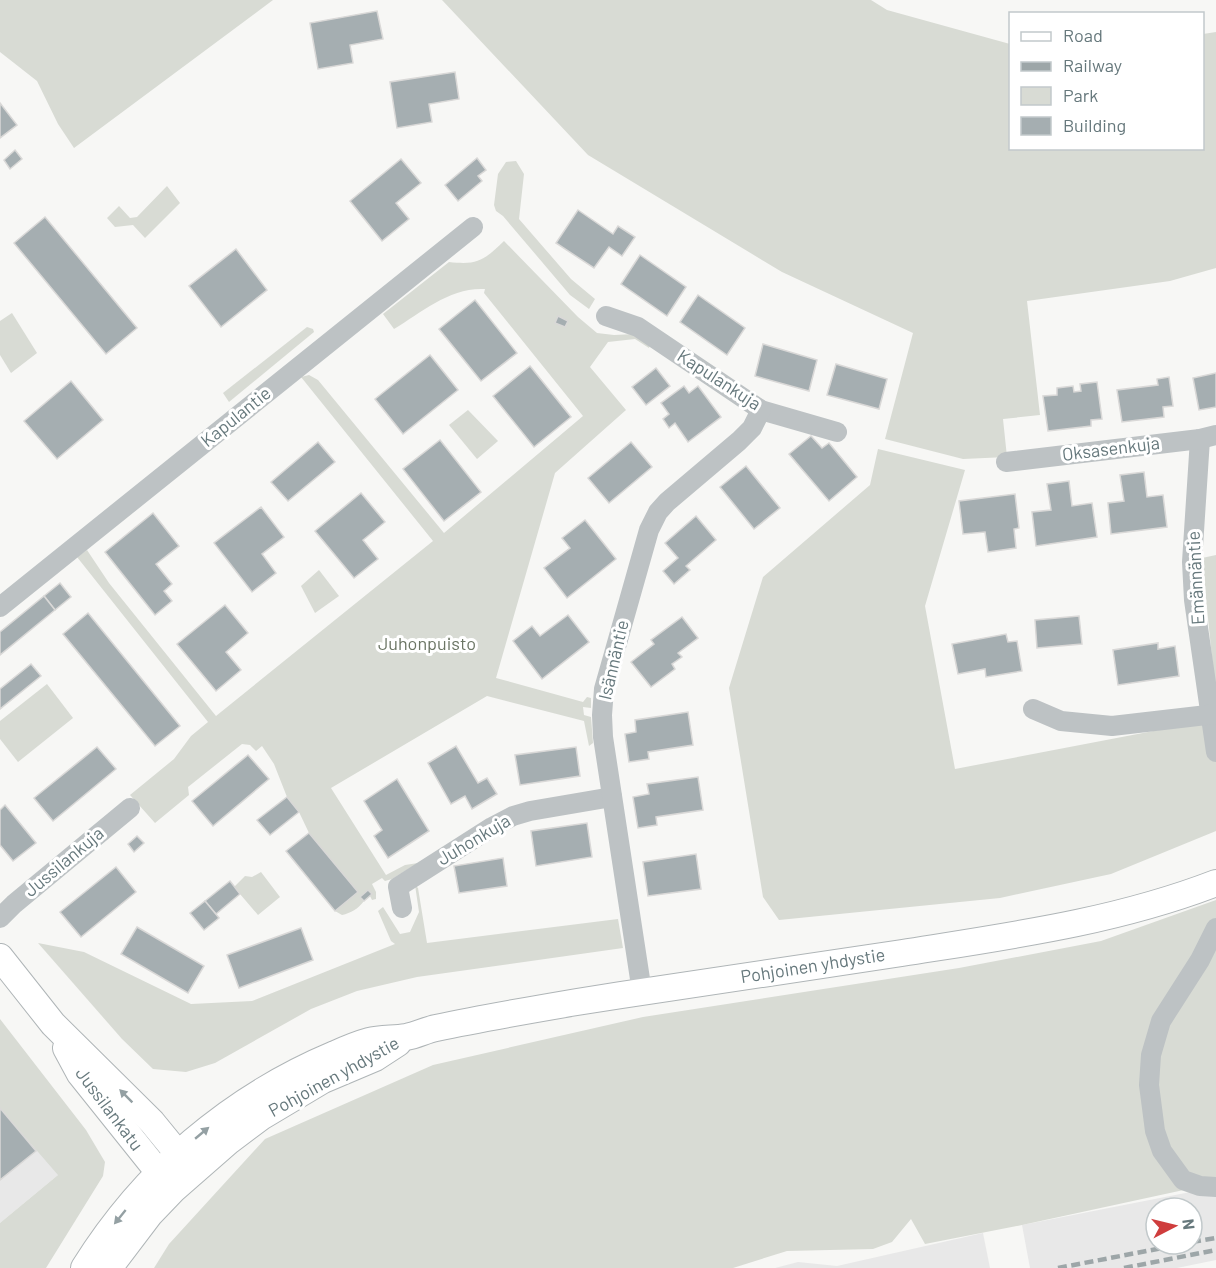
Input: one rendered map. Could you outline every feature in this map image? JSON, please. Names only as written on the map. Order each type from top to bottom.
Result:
[{"type":"main road","name":"Pohjoinen yhdystie","points":[[84,1268],[113,1226],[185,1162],[229,1141],[279,1106],[322,1080],[375,1058],[407,1037],[462,1023],[642,992],[1053,929],[1150,906],[1216,883]]},
{"type":"main road","name":"Jussilankatu","points":[[0,957],[53,1024],[152,1122],[185,1162]]},
{"type":"main road","name":"Jussilankatu","points":[[53,1024],[80,1074],[165,1181]]},
{"type":"main road","name":"Pohjoinen yhdystie","points":[[109,1268],[150,1214],[165,1181]]},
{"type":"street","name":"Kapulantie","points":[[0,607],[473,227]]},
{"type":"street","name":"Kapulankuja","points":[[606,316],[638,327],[761,410],[837,432]]},
{"type":"street","name":"Isännäntie","points":[[642,992],[603,737],[604,689],[649,530],[658,512],[739,441],[752,428],[761,410]]},
{"type":"street","name":"Oksasenkuja","points":[[1006,462],[1208,437]]},
{"type":"street","name":"Emännäntie","points":[[1208,437],[1192,562],[1194,600],[1213,715],[1216,752]]},
{"type":"street","points":[[1033,709],[1061,721],[1112,726],[1213,715]]},
{"type":"street","name":"Juhonkuja","points":[[402,908],[398,887],[492,826],[531,811],[612,797]]},
{"type":"street","name":"Jussilankuja","points":[[0,918],[130,808]]},
{"type":"street","points":[[1216,928],[1200,960],[1161,1021],[1151,1055],[1149,1084],[1155,1131],[1162,1151],[1183,1180],[1200,1186],[1216,1187]]},
{"type":"shaded area","points":[[0,1044],[70,1165],[0,1223]]},
{"type":"shaded area","points":[[1216,1187],[1216,1260],[1177,1268],[1030,1268],[1022,1225],[1144,1201],[1144,1256],[1204,1256],[1204,1196],[1170,1196]]},
{"type":"shaded area","points":[[983,1233],[990,1268],[775,1268],[798,1262],[837,1266]]},
{"type":"green space","points":[[0,0],[273,0],[74,148],[58,124],[37,81],[0,52]]},
{"type":"green space","points":[[442,0],[871,0],[887,10],[1009,44],[1009,150],[1204,150],[1204,34],[1216,32],[1216,268],[1170,281],[1027,301],[1040,415],[1003,419],[1007,457],[963,459],[885,439],[913,333],[782,272],[588,155]]},
{"type":"green space","points":[[516,161],[524,174],[519,219],[571,279],[595,299],[589,309],[570,295],[503,216],[496,211],[494,205],[498,174],[506,162]]},
{"type":"green space","points":[[167,186],[180,203],[145,238],[133,225],[115,227],[107,218],[119,206],[130,218],[137,217]]},
{"type":"green space","name":"Juhonpuisto","points":[[504,241],[578,317],[597,333],[635,334],[650,345],[649,348],[635,339],[608,342],[590,367],[626,410],[555,473],[496,678],[583,702],[587,697],[591,698],[591,708],[583,707],[584,715],[591,717],[593,743],[589,746],[584,721],[487,696],[331,788],[386,875],[405,865],[418,863],[392,879],[385,881],[382,878],[372,884],[376,892],[376,899],[372,900],[370,896],[372,894],[368,890],[360,897],[364,901],[359,906],[342,915],[335,911],[357,892],[309,833],[299,812],[287,797],[274,764],[262,746],[256,751],[250,745],[242,744],[188,787],[189,795],[155,823],[130,795],[174,759],[191,736],[208,722],[77,557],[87,550],[109,583],[216,716],[433,541],[301,377],[309,375],[318,380],[444,533],[583,416],[484,293],[485,289],[472,289],[448,296],[394,329],[383,314],[449,262],[474,262],[491,253]]},
{"type":"green space","points":[[12,313],[37,353],[11,373],[0,355],[0,321]]},
{"type":"green space","points":[[307,327],[313,329],[314,332],[229,402],[223,393]]},
{"type":"green space","points":[[468,410],[498,441],[477,459],[449,425]]},
{"type":"green space","points":[[878,449],[965,470],[925,606],[955,769],[1216,719],[1216,831],[1111,874],[1000,898],[779,920],[763,897],[729,688],[763,577],[870,485]]},
{"type":"green space","points":[[1216,555],[1216,698],[1202,558]]},
{"type":"green space","points":[[319,570],[339,596],[315,613],[301,586]]},
{"type":"green space","points":[[47,684],[73,718],[18,762],[0,739],[0,721]]},
{"type":"green space","points":[[261,872],[280,897],[258,915],[234,887],[245,876],[252,877]]},
{"type":"green space","points":[[415,885],[418,888],[427,943],[618,919],[623,948],[417,977],[357,991],[311,1009],[215,1063],[186,1072],[153,1069],[122,1039],[38,943],[84,952],[191,1004],[252,1001],[395,944],[391,941],[378,911],[383,907],[400,934],[410,932],[419,912]]},
{"type":"green space","points":[[1216,900],[1216,1183],[1156,1196],[1144,1196],[1144,1199],[925,1244],[911,1219],[892,1242],[873,1249],[787,1251],[733,1268],[154,1268],[169,1244],[265,1139],[433,1065],[643,1017],[959,968],[1101,941]]},
{"type":"green space","points":[[0,1019],[86,1130],[105,1162],[103,1176],[46,1268],[0,1268],[0,1223],[58,1175],[0,1108]]},
{"type":"building","points":[[377,11],[383,39],[350,45],[353,63],[318,69],[310,23]]},
{"type":"building","points":[[455,72],[459,99],[429,104],[432,122],[397,128],[390,82]]},
{"type":"building","points":[[0,103],[17,125],[0,138]]},
{"type":"building","points":[[15,150],[22,159],[10,169],[4,160]]},
{"type":"building","points":[[477,158],[486,170],[478,176],[482,181],[458,201],[445,185]]},
{"type":"building","points":[[401,159],[421,183],[396,203],[409,219],[382,241],[350,201]]},
{"type":"building","points":[[578,210],[613,234],[618,226],[635,237],[622,256],[609,247],[594,268],[556,243]]},
{"type":"building","points":[[45,217],[137,328],[106,354],[14,243]]},
{"type":"building","points":[[236,249],[267,290],[221,327],[189,286]]},
{"type":"building","points":[[640,255],[686,287],[667,316],[621,284]]},
{"type":"building","points":[[698,295],[745,328],[727,355],[680,322]]},
{"type":"building","points":[[475,300],[517,353],[481,381],[439,329]]},
{"type":"building","points":[[558,316],[568,321],[565,327],[555,323]]},
{"type":"building","points":[[763,344],[817,360],[809,391],[755,376]]},
{"type":"building","points":[[430,355],[458,390],[403,434],[375,399]]},
{"type":"building","points":[[836,364],[887,379],[879,409],[827,395]]},
{"type":"building","points":[[530,366],[571,417],[534,447],[493,396]]},
{"type":"building","points":[[656,368],[670,386],[646,405],[632,387]]},
{"type":"building","points":[[1216,373],[1216,407],[1199,410],[1193,378]]},
{"type":"building","points":[[1169,377],[1173,406],[1163,407],[1164,417],[1122,422],[1117,390],[1158,385],[1157,379]]},
{"type":"building","points":[[71,381],[103,420],[57,459],[24,421]]},
{"type":"building","points":[[1097,382],[1102,419],[1091,420],[1091,426],[1048,431],[1043,396],[1057,395],[1057,388],[1073,386],[1074,392],[1081,391],[1080,384]]},
{"type":"building","points":[[684,386],[689,393],[698,386],[721,417],[688,442],[675,423],[669,428],[663,419],[669,414],[661,403]]},
{"type":"building","points":[[811,436],[822,448],[829,443],[857,477],[829,501],[789,454]]},
{"type":"building","points":[[440,440],[481,492],[444,521],[403,469]]},
{"type":"building","points":[[318,442],[335,462],[288,501],[271,482]]},
{"type":"building","points":[[631,442],[652,467],[609,503],[588,478]]},
{"type":"building","points":[[746,466],[780,508],[754,529],[720,487]]},
{"type":"building","points":[[1144,472],[1147,497],[1163,495],[1167,527],[1111,534],[1108,503],[1124,501],[1120,475]]},
{"type":"building","points":[[1069,481],[1072,506],[1092,503],[1097,537],[1036,546],[1032,512],[1051,510],[1047,484]]},
{"type":"building","points":[[361,493],[385,522],[363,540],[378,559],[354,578],[315,531]]},
{"type":"building","points":[[1015,494],[1019,528],[1014,529],[1016,548],[988,552],[985,532],[963,534],[959,501]]},
{"type":"building","points":[[261,507],[284,537],[262,554],[276,573],[252,592],[214,543]]},
{"type":"building","points":[[153,513],[179,546],[156,564],[172,584],[164,591],[172,601],[155,615],[105,552]]},
{"type":"building","points":[[696,516],[716,540],[686,566],[690,570],[674,584],[663,571],[678,558],[665,543]]},
{"type":"building","points":[[585,520],[616,559],[567,598],[544,568],[570,548],[562,538]]},
{"type":"building","points":[[60,583],[71,597],[55,610],[44,596]]},
{"type":"building","points":[[44,596],[55,610],[0,655],[0,632]]},
{"type":"building","points":[[225,605],[248,633],[226,652],[241,670],[216,691],[177,644]]},
{"type":"building","points":[[88,613],[180,726],[155,746],[63,634]]},
{"type":"building","points":[[568,615],[589,642],[542,679],[513,641],[532,626],[540,636]]},
{"type":"building","points":[[1079,616],[1082,644],[1037,648],[1035,620]]},
{"type":"building","points":[[682,617],[698,638],[678,653],[682,657],[672,664],[675,669],[651,687],[631,662],[654,644],[651,640]]},
{"type":"building","points":[[1006,634],[1008,642],[1017,641],[1022,671],[986,677],[985,669],[958,674],[952,644]]},
{"type":"building","points":[[1158,643],[1158,649],[1175,646],[1179,676],[1118,685],[1113,650]]},
{"type":"building","points":[[31,664],[41,676],[0,709],[0,689]]},
{"type":"building","points":[[688,712],[693,745],[648,752],[649,759],[629,762],[625,734],[636,732],[635,720]]},
{"type":"building","points":[[456,746],[478,783],[487,778],[497,794],[472,809],[465,796],[451,804],[428,763]]},
{"type":"building","points":[[97,747],[116,769],[53,821],[34,798]]},
{"type":"building","points":[[576,747],[580,776],[520,785],[515,755]]},
{"type":"building","points":[[248,755],[269,779],[213,826],[192,801]]},
{"type":"building","points":[[698,777],[703,810],[656,817],[657,825],[638,828],[633,797],[649,794],[647,784]]},
{"type":"building","points":[[397,779],[429,831],[388,858],[374,836],[382,830],[364,801]]},
{"type":"building","points":[[287,797],[299,812],[270,835],[257,820]]},
{"type":"building","points":[[5,805],[36,843],[13,861],[0,845],[0,810]]},
{"type":"building","points":[[587,823],[592,857],[536,866],[531,831]]},
{"type":"building","points":[[309,833],[358,892],[335,911],[286,851]]},
{"type":"building","points":[[137,836],[144,843],[134,852],[128,844]]},
{"type":"building","points":[[696,854],[701,889],[648,896],[643,862]]},
{"type":"building","points":[[503,858],[507,886],[459,893],[454,866]]},
{"type":"building","points":[[116,867],[136,892],[81,937],[60,912]]},
{"type":"building","points":[[230,881],[240,894],[216,914],[205,901]]},
{"type":"building","points":[[368,890],[372,894],[364,901],[360,897]]},
{"type":"building","points":[[205,901],[219,918],[204,930],[190,913]]},
{"type":"building","points":[[137,927],[204,966],[188,993],[121,954]]},
{"type":"building","points":[[301,928],[313,960],[239,988],[227,955]]},
{"type":"building","points":[[0,1108],[36,1151],[0,1180]]},
{"type":"railway","points":[[1204,1240],[1216,1238]]},
{"type":"railway","points":[[1124,1268],[1216,1250]]},
{"type":"railway","points":[[1058,1268],[1144,1251]]}]
